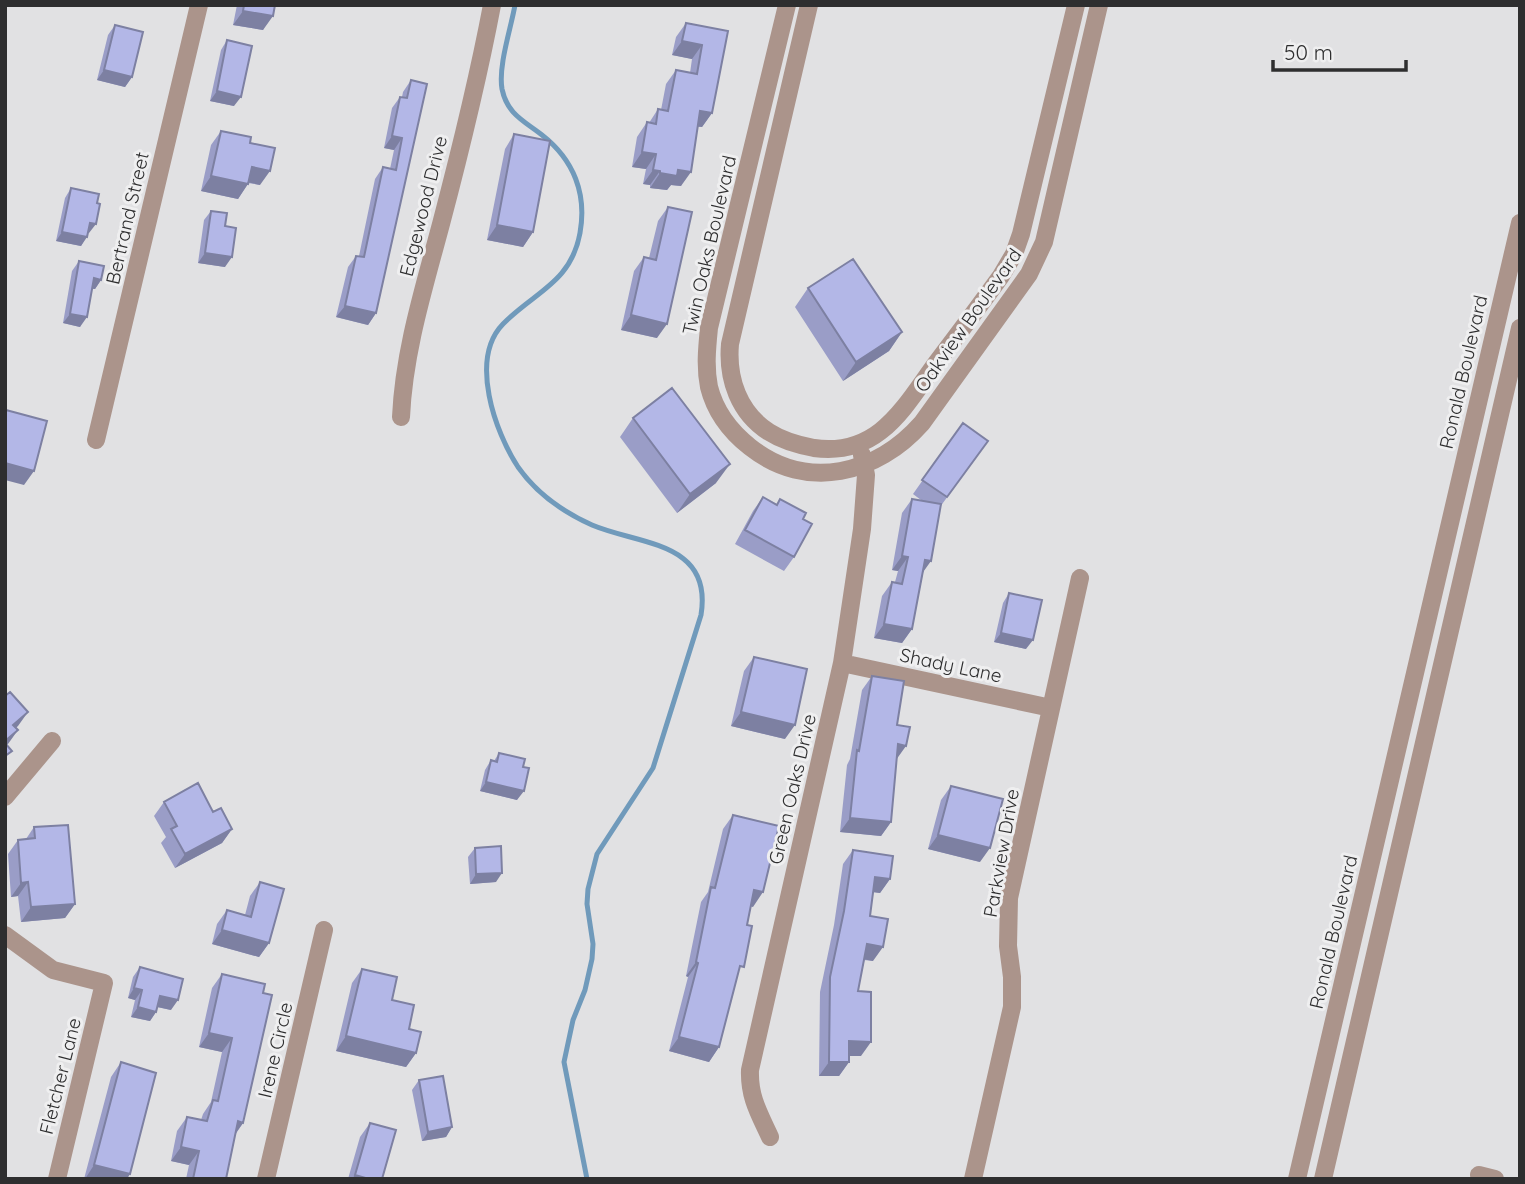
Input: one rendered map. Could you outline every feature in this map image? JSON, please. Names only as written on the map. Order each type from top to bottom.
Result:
[{"type":"street","name":"Bertrand Street","points":[[96,440],[199,5]]},
{"type":"street","name":"Edgewood Drive","points":[[401,417],[408,349],[451,186],[492,5]]},
{"type":"street","name":"Twin Oaks Boulevard","points":[[787,5],[709,328],[707,374],[710,389],[722,417],[738,438],[766,458],[807,473],[835,472],[864,464]]},
{"type":"street","points":[[810,5],[730,344],[729,367],[733,385],[747,413],[771,434],[797,445],[819,449],[860,444]]},
{"type":"street","name":"Oakview Boulevard","points":[[860,444],[887,427],[898,416],[1001,276],[1014,254],[1028,209],[1076,5]]},
{"type":"street","name":"Oakview Boulevard","points":[[864,464],[890,452],[922,423],[1035,264],[1049,227],[1099,5]]},
{"type":"street","name":"Ronald Boulevard","points":[[1297,1179],[1520,223]]},
{"type":"street","points":[[1323,1179],[1520,328]]},
{"type":"street","points":[[1476,413],[1499,419]]},
{"type":"street","name":"Green Oaks Drive","points":[[771,1137],[754,1102],[750,1088],[750,1070],[842,663],[865,502],[864,464],[860,444]]},
{"type":"street","name":"Parkview Drive","points":[[974,1179],[1012,1007],[1008,946],[1010,898],[1080,578]]},
{"type":"street","name":"Shady Lane","points":[[842,663],[1051,708]]},
{"type":"street","points":[[1410,695],[1434,700]]},
{"type":"street","points":[[5,797],[52,741]]},
{"type":"street","name":"Irene Circle","points":[[266,1179],[324,930]]},
{"type":"street","name":"Fletcher Lane","points":[[5,935],[53,970],[104,983],[57,1179]]},
{"type":"street","points":[[1347,966],[1371,971]]},
{"type":"building","points":[[244,5],[275,5],[273,16],[243,11]]},
{"type":"building","points":[[686,23],[728,31],[712,113],[700,111],[691,172],[678,170],[677,176],[653,170],[656,154],[642,152],[647,122],[656,124],[658,109],[668,111],[676,70],[697,74],[702,45],[682,41]]},
{"type":"building","points":[[115,25],[143,32],[132,77],[104,70]]},
{"type":"building","points":[[227,40],[252,46],[241,97],[217,91]]},
{"type":"building","points":[[411,80],[427,84],[376,313],[345,306],[356,256],[364,257],[383,167],[396,170],[402,138],[392,136],[400,97],[407,98]]},
{"type":"building","points":[[221,131],[251,137],[250,143],[275,148],[270,171],[252,167],[248,184],[211,176]]},
{"type":"building","points":[[514,134],[550,141],[533,232],[497,225]]},
{"type":"building","points":[[71,188],[99,194],[96,224],[90,223],[87,237],[62,232]]},
{"type":"building","points":[[668,207],[692,212],[667,324],[631,315],[644,257],[656,260]]},
{"type":"building","points":[[211,211],[227,213],[225,226],[236,228],[232,257],[205,253]]},
{"type":"building","points":[[853,259],[902,332],[856,362],[808,288]]},
{"type":"building","points":[[79,261],[104,266],[101,280],[94,278],[87,317],[70,314]]},
{"type":"building","points":[[672,388],[730,464],[690,494],[633,418]]},
{"type":"building","points":[[6,410],[47,421],[34,471],[5,463]]},
{"type":"building","points":[[963,423],[988,441],[947,497],[922,480]]},
{"type":"building","points":[[763,497],[777,505],[780,499],[806,513],[803,519],[812,524],[794,557],[745,530]]},
{"type":"building","points":[[912,499],[941,504],[931,561],[925,560],[912,629],[884,624],[892,582],[902,584],[908,557],[902,556]]},
{"type":"building","points":[[1009,593],[1042,600],[1033,640],[1001,633]]},
{"type":"building","points":[[754,657],[807,669],[795,725],[741,712]]},
{"type":"building","points":[[872,676],[904,681],[897,725],[910,727],[906,746],[898,744],[891,822],[850,818],[857,750],[859,751]]},
{"type":"building","points":[[10,692],[28,712],[13,725],[18,730],[5,741],[5,696]]},
{"type":"building","points":[[5,743],[12,751],[5,756]]},
{"type":"building","points":[[499,753],[525,759],[523,767],[529,768],[524,791],[486,782],[491,760],[497,762]]},
{"type":"building","points":[[198,783],[213,812],[221,808],[232,829],[185,854],[171,829],[177,826],[164,802]]},
{"type":"building","points":[[951,786],[1003,799],[990,848],[938,835]]},
{"type":"building","points":[[733,815],[779,826],[763,892],[754,890],[747,925],[752,926],[744,967],[740,966],[719,1047],[679,1037],[698,963],[696,962],[711,887],[715,888]]},
{"type":"building","points":[[68,825],[75,904],[31,907],[28,882],[21,883],[18,840],[35,838],[34,827]]},
{"type":"building","points":[[501,846],[502,873],[476,874],[475,848]]},
{"type":"building","points":[[853,850],[893,856],[890,879],[875,877],[870,916],[888,919],[883,947],[867,944],[858,991],[871,992],[871,1042],[849,1041],[849,1062],[829,1062],[830,977]]},
{"type":"building","points":[[260,882],[284,889],[269,943],[222,930],[227,910],[251,917]]},
{"type":"building","points":[[140,967],[183,979],[178,1000],[160,996],[156,1012],[138,1007],[142,990],[134,988]]},
{"type":"building","points":[[362,969],[397,977],[392,1000],[414,1005],[409,1029],[421,1032],[416,1053],[346,1036]]},
{"type":"building","points":[[222,974],[265,984],[263,993],[272,995],[243,1123],[238,1121],[226,1179],[193,1179],[199,1151],[181,1147],[187,1117],[207,1121],[213,1100],[218,1101],[232,1038],[209,1033]]},
{"type":"building","points":[[121,1062],[156,1073],[130,1174],[94,1165]]},
{"type":"building","points":[[443,1076],[452,1127],[428,1132],[419,1080]]},
{"type":"building","points":[[370,1123],[396,1130],[382,1179],[355,1175]]},
{"type":"waterway","points":[[515,5],[502,69],[504,98],[512,111],[553,145],[570,167],[579,191],[582,219],[569,264],[550,285],[503,324],[493,339],[488,356],[487,375],[494,416],[518,467],[542,494],[592,525],[669,550],[684,559],[696,573],[702,591],[701,615],[653,768],[597,854],[588,889],[592,959],[585,990],[573,1020],[564,1062],[587,1179]]}]
